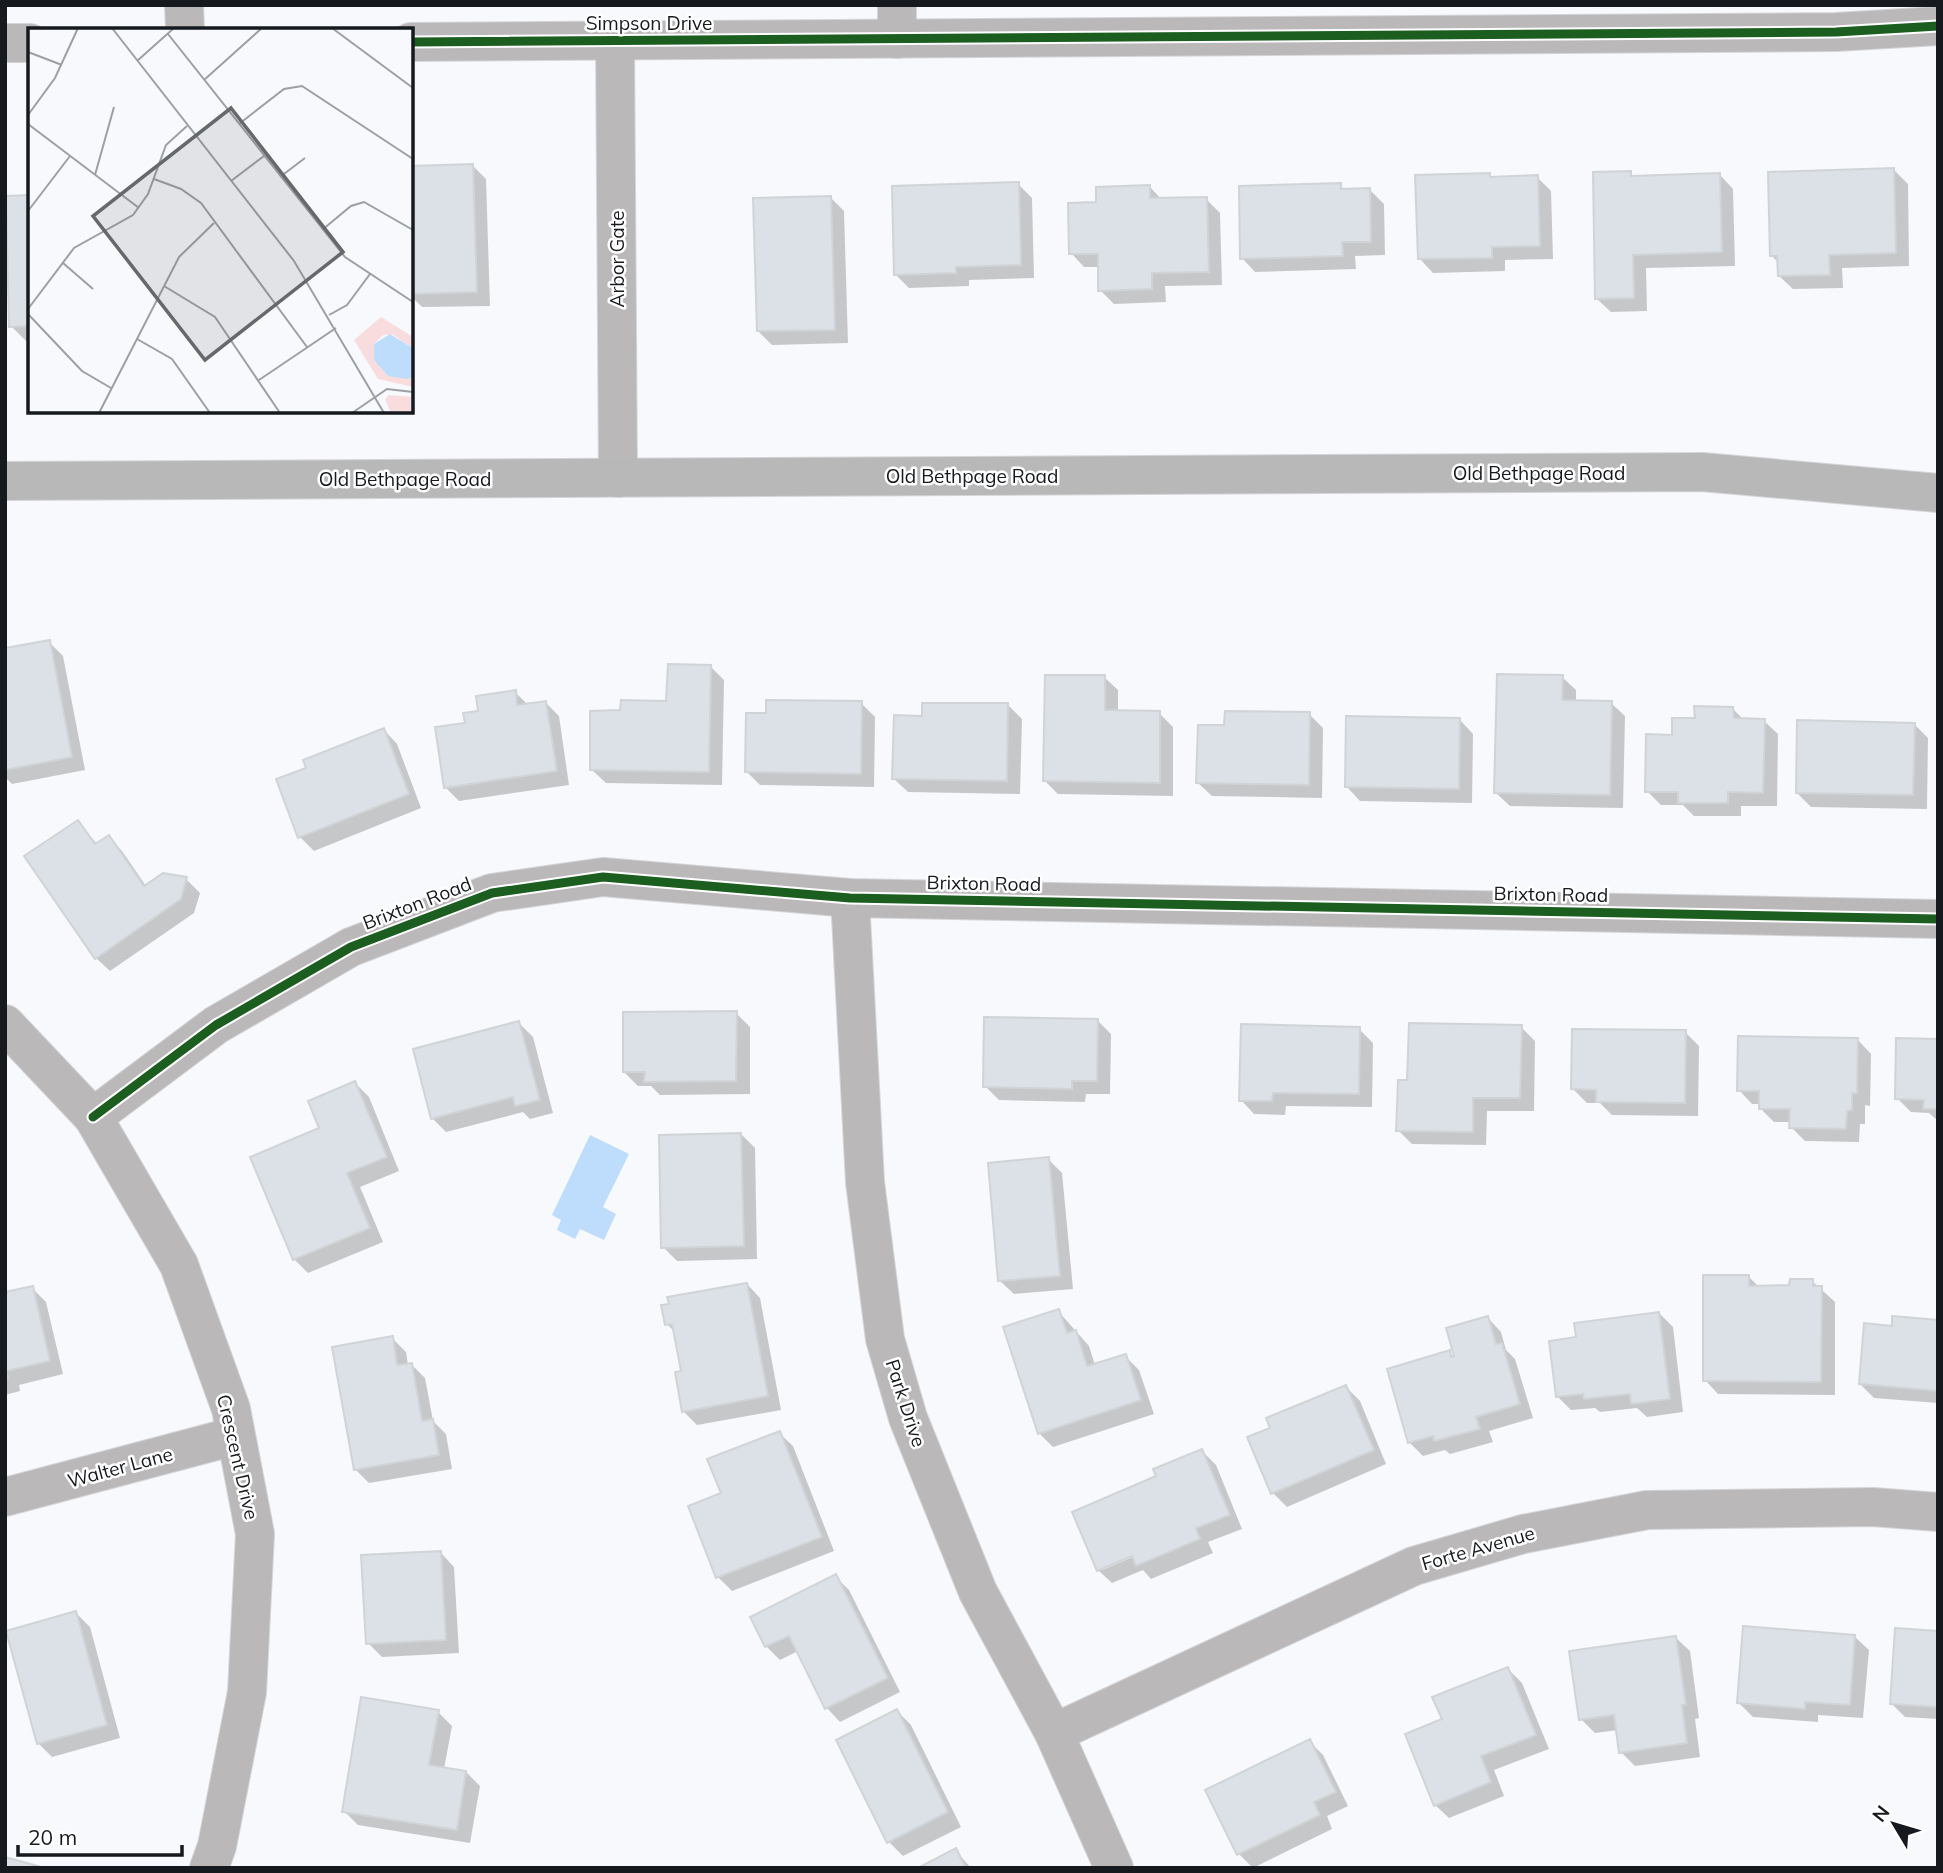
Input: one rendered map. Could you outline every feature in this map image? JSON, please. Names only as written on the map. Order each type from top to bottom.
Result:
[{"type":"main road","name":"Old Bethpage Road","points":[[5,481],[1702,471],[1938,493]]},
{"type":"street","points":[[184,5],[185,28]]},
{"type":"street","name":"Simpson Drive","points":[[413,42],[615,40],[897,22],[1622,20],[1836,32],[1938,26]]},
{"type":"street","name":"Arbor Gate","points":[[615,40],[618,478]]},
{"type":"street","points":[[5,43],[28,43]]},
{"type":"street","name":"Brixton Road","points":[[93,1117],[216,1025],[351,947],[492,893],[603,877],[850,898],[1938,919]]},
{"type":"street","name":"Park Drive","points":[[850,898],[865,1182],[885,1339],[908,1418],[978,1592],[1054,1732],[1114,1868]]},
{"type":"street","name":"Crescent Drive","points":[[5,1024],[93,1117],[179,1265],[231,1409],[256,1534],[247,1692],[216,1846],[209,1868]]},
{"type":"street","name":"Walter Lane","points":[[5,1497],[236,1436]]},
{"type":"street","name":"Forte Avenue","points":[[1054,1732],[1414,1566],[1523,1534],[1647,1510],[1873,1507],[1938,1512]]},
{"type":"water","points":[[590,1135],[629,1154],[603,1207],[616,1214],[604,1240],[580,1229],[575,1239],[557,1230],[561,1220],[552,1215]]},
{"type":"building","points":[[473,164],[477,292],[413,294],[413,166]]},
{"type":"building","points":[[1894,168],[1896,253],[1829,255],[1830,275],[1778,276],[1777,256],[1770,256],[1768,172]]},
{"type":"building","points":[[1631,171],[1631,176],[1720,173],[1722,252],[1633,255],[1634,298],[1595,299],[1593,172]]},
{"type":"building","points":[[1490,173],[1490,177],[1538,175],[1540,246],[1492,247],[1492,258],[1418,259],[1415,175]]},
{"type":"building","points":[[1019,182],[1021,265],[956,267],[956,273],[894,275],[892,186]]},
{"type":"building","points":[[1341,183],[1341,189],[1370,188],[1371,242],[1342,242],[1343,256],[1240,259],[1239,186]]},
{"type":"building","points":[[1150,185],[1150,198],[1207,197],[1209,272],[1152,273],[1152,289],[1098,291],[1098,254],[1069,254],[1068,203],[1096,202],[1096,187]]},
{"type":"building","points":[[28,195],[28,326],[9,327],[6,196]]},
{"type":"building","points":[[831,196],[835,330],[757,331],[753,198]]},
{"type":"building","points":[[50,640],[72,757],[5,770],[5,648]]},
{"type":"building","points":[[668,664],[711,665],[709,772],[590,770],[590,711],[620,710],[621,700],[666,701]]},
{"type":"building","points":[[1497,674],[1563,675],[1562,700],[1612,701],[1610,795],[1494,793]]},
{"type":"building","points":[[1045,675],[1105,675],[1105,710],[1160,711],[1160,783],[1043,781]]},
{"type":"building","points":[[516,690],[517,705],[546,701],[557,771],[444,788],[435,727],[465,723],[463,713],[478,711],[476,696]]},
{"type":"building","points":[[766,700],[862,701],[861,774],[745,772],[746,713],[766,713]]},
{"type":"building","points":[[922,703],[1008,703],[1007,781],[892,779],[894,715],[922,716]]},
{"type":"building","points":[[1694,706],[1733,707],[1734,718],[1765,719],[1763,793],[1728,792],[1728,803],[1678,803],[1678,792],[1645,792],[1646,734],[1672,735],[1672,718],[1695,718]]},
{"type":"building","points":[[1225,711],[1310,712],[1309,785],[1196,783],[1198,725],[1224,725]]},
{"type":"building","points":[[1346,716],[1460,718],[1459,789],[1345,787]]},
{"type":"building","points":[[1797,720],[1915,723],[1913,795],[1796,793]]},
{"type":"building","points":[[384,728],[409,794],[298,838],[276,779],[306,768],[303,760]]},
{"type":"building","points":[[78,820],[95,844],[109,835],[144,886],[163,873],[187,877],[181,899],[95,959],[24,856]]},
{"type":"building","points":[[737,1011],[736,1081],[644,1082],[645,1072],[623,1072],[623,1012]]},
{"type":"building","points":[[984,1017],[1098,1019],[1097,1081],[1072,1081],[1072,1089],[983,1087]]},
{"type":"building","points":[[519,1021],[540,1100],[515,1106],[513,1097],[431,1119],[413,1049]]},
{"type":"building","points":[[1409,1023],[1522,1025],[1520,1098],[1473,1098],[1473,1132],[1396,1131],[1398,1080],[1407,1080]]},
{"type":"building","points":[[1241,1024],[1360,1027],[1359,1094],[1273,1093],[1272,1101],[1239,1101]]},
{"type":"building","points":[[1572,1029],[1686,1030],[1685,1103],[1596,1102],[1596,1090],[1571,1089]]},
{"type":"building","points":[[1738,1036],[1858,1038],[1857,1093],[1852,1093],[1852,1110],[1847,1111],[1846,1129],[1789,1128],[1790,1109],[1759,1109],[1759,1091],[1737,1091]]},
{"type":"building","points":[[1896,1038],[1938,1039],[1938,1109],[1923,1109],[1924,1100],[1895,1099]]},
{"type":"building","points":[[355,1081],[387,1157],[347,1173],[370,1228],[293,1260],[250,1157],[319,1128],[308,1101]]},
{"type":"building","points":[[741,1133],[744,1246],[661,1248],[659,1135]]},
{"type":"building","points":[[1049,1157],[1060,1276],[998,1281],[988,1163]]},
{"type":"building","points":[[1703,1275],[1749,1275],[1749,1286],[1789,1285],[1790,1279],[1813,1279],[1813,1286],[1822,1286],[1821,1382],[1703,1381]]},
{"type":"building","points":[[747,1283],[768,1396],[682,1412],[675,1372],[681,1371],[672,1324],[665,1325],[661,1305],[669,1304],[667,1297]]},
{"type":"building","points":[[33,1286],[50,1361],[6,1371],[8,1378],[5,1378],[5,1292]]},
{"type":"building","points":[[1059,1309],[1067,1333],[1076,1330],[1087,1366],[1126,1354],[1141,1400],[1038,1434],[1003,1327]]},
{"type":"building","points":[[1659,1312],[1670,1399],[1631,1404],[1630,1394],[1584,1399],[1583,1394],[1556,1397],[1549,1341],[1576,1337],[1574,1323]]},
{"type":"building","points":[[1488,1316],[1496,1344],[1502,1343],[1520,1404],[1476,1417],[1480,1429],[1434,1441],[1433,1436],[1408,1443],[1387,1369],[1450,1350],[1451,1357],[1454,1356],[1446,1328]]},
{"type":"building","points":[[1892,1316],[1938,1320],[1938,1391],[1859,1384],[1864,1323],[1892,1326]]},
{"type":"building","points":[[393,1336],[397,1365],[412,1363],[422,1421],[433,1419],[439,1455],[354,1470],[332,1347]]},
{"type":"building","points":[[1346,1385],[1374,1450],[1271,1494],[1247,1437],[1270,1428],[1266,1418]]},
{"type":"building","points":[[780,1431],[822,1537],[716,1578],[688,1506],[721,1493],[707,1459]]},
{"type":"building","points":[[1202,1449],[1230,1515],[1196,1528],[1200,1539],[1136,1566],[1132,1556],[1097,1571],[1072,1512],[1156,1476],[1153,1469]]},
{"type":"building","points":[[441,1551],[446,1640],[366,1644],[361,1555]]},
{"type":"building","points":[[836,1574],[888,1678],[825,1709],[789,1636],[765,1647],[750,1617]]},
{"type":"building","points":[[76,1611],[107,1725],[37,1744],[6,1631]]},
{"type":"building","points":[[1743,1626],[1855,1635],[1850,1705],[1805,1702],[1805,1709],[1737,1703]]},
{"type":"building","points":[[1895,1628],[1938,1631],[1938,1707],[1890,1704]]},
{"type":"building","points":[[1676,1636],[1686,1705],[1682,1705],[1687,1743],[1619,1753],[1614,1715],[1579,1720],[1569,1651]]},
{"type":"building","points":[[1508,1667],[1536,1735],[1481,1756],[1491,1782],[1434,1806],[1405,1734],[1442,1719],[1432,1697]]},
{"type":"building","points":[[361,1697],[439,1710],[429,1765],[466,1771],[457,1830],[342,1812]]},
{"type":"building","points":[[897,1709],[948,1812],[887,1843],[836,1740]]},
{"type":"building","points":[[1310,1739],[1336,1792],[1314,1802],[1320,1815],[1237,1855],[1205,1790]]},
{"type":"building","points":[[956,1848],[966,1868],[918,1868]]},
{"type":"building","points":[[5,1857],[45,1868],[5,1868]]},
{"type":"cycle path","points":[[413,42],[1836,32],[1938,26]]},
{"type":"cycle path","points":[[93,1117],[216,1025],[351,947],[492,893],[603,877],[850,898],[1938,919]]}]
